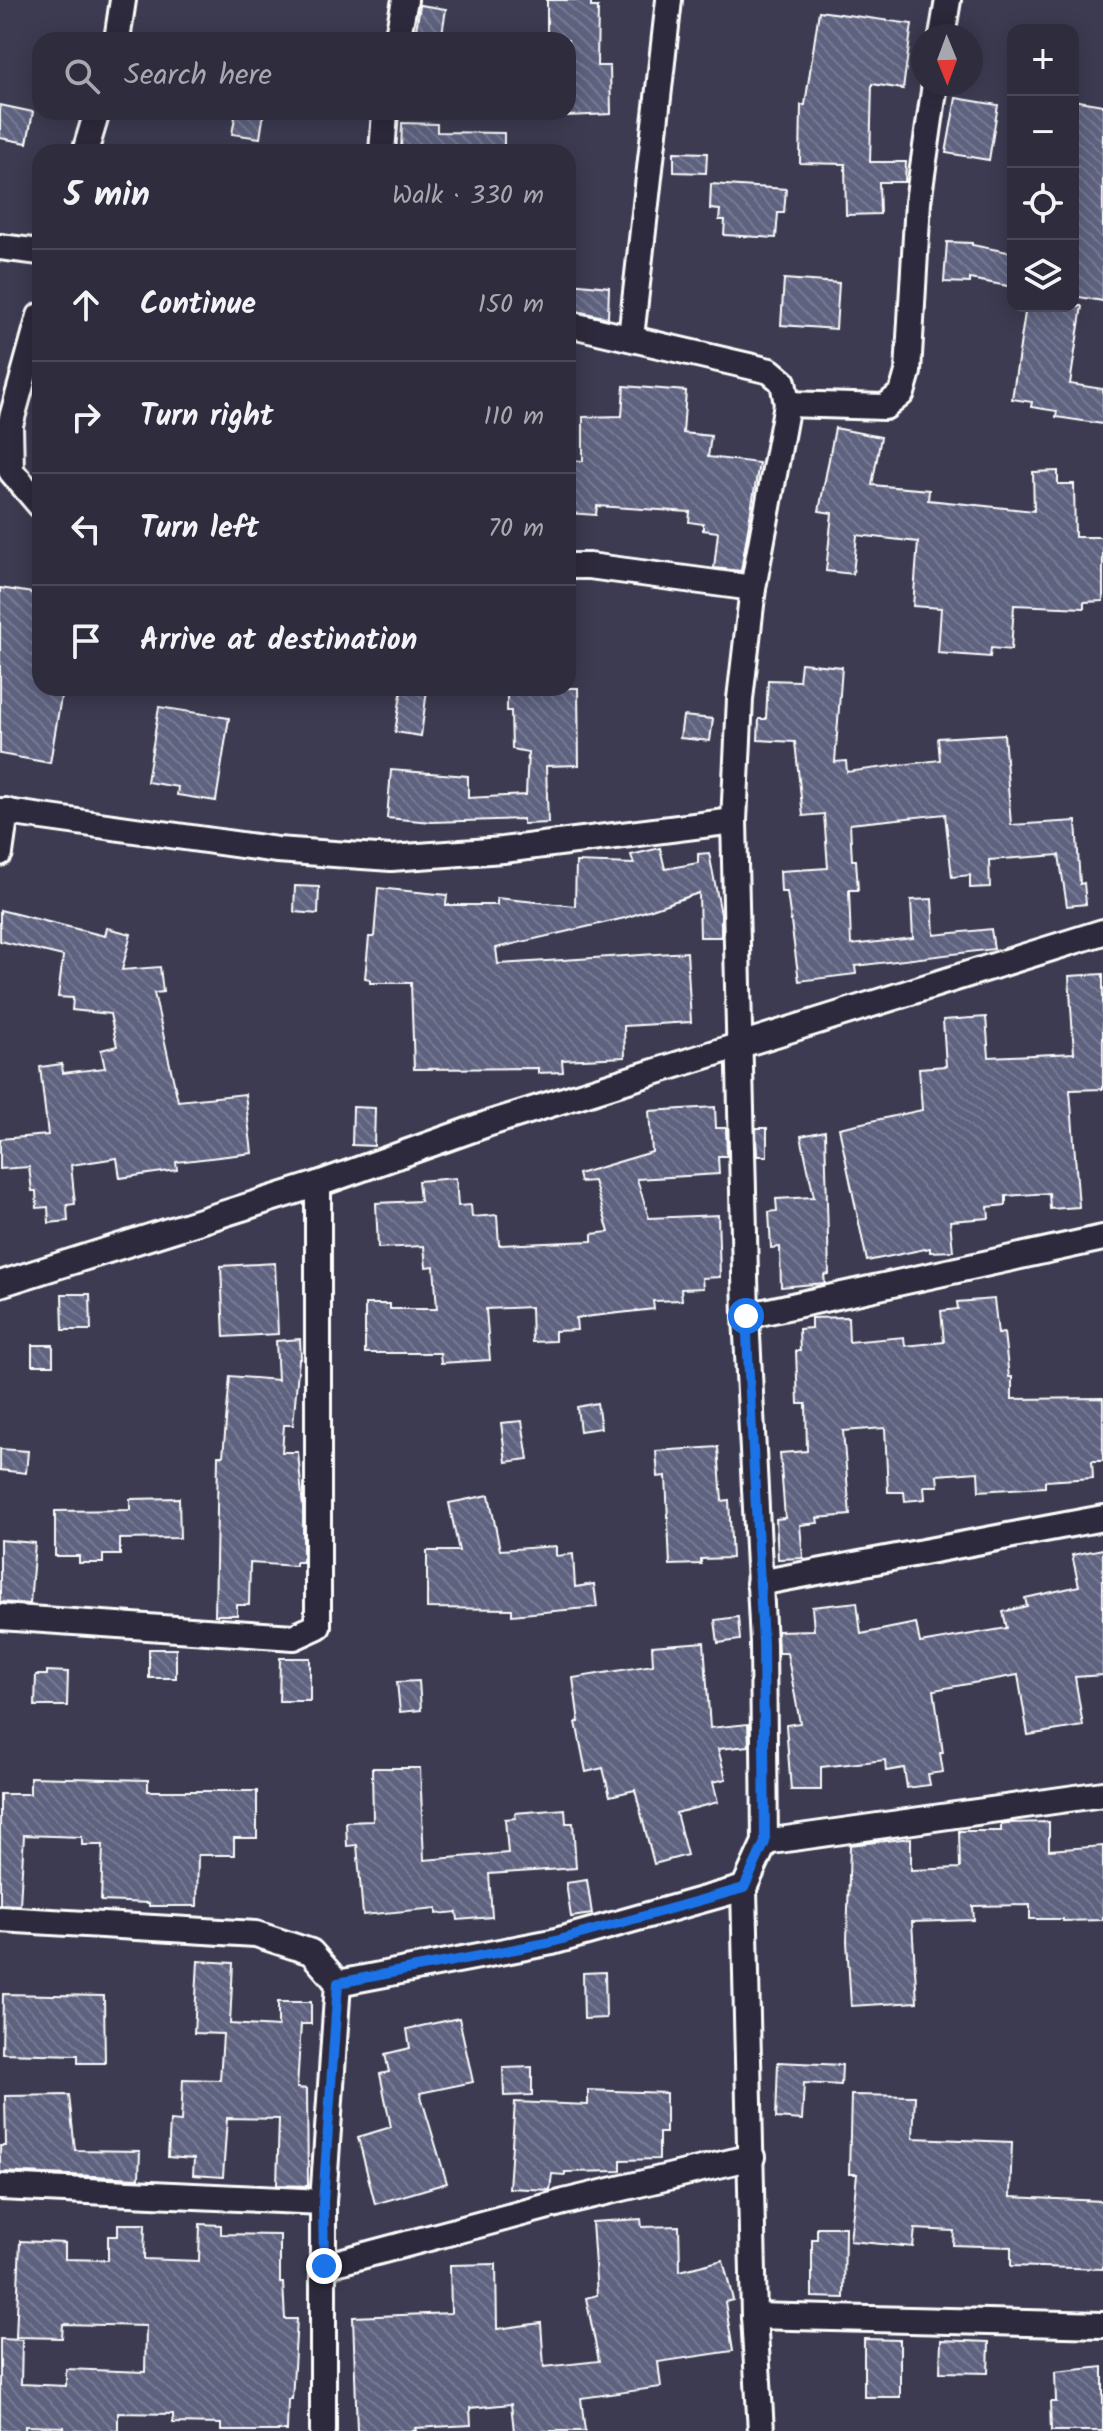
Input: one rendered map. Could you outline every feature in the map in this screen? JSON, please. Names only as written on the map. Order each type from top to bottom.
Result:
[{"type":"street","points":[[118,32],[123,0]]},
{"type":"street","points":[[399,32],[405,0]]},
{"type":"street","points":[[631,337],[669,0]]},
{"type":"street","points":[[944,24],[948,0]]},
{"type":"street","points":[[787,404],[885,407],[902,393],[908,372],[918,202],[933,96]]},
{"type":"street","points":[[87,144],[95,120]]},
{"type":"street","points":[[383,144],[384,120]]},
{"type":"street","points":[[0,247],[32,251]]},
{"type":"street","points":[[576,326],[770,371],[783,382],[787,404],[753,588],[740,699],[734,821],[746,1316],[763,1643],[765,1842],[744,1888],[754,2316],[761,2431]]},
{"type":"street","points":[[32,345],[10,425],[10,440],[11,471],[32,496]]},
{"type":"street","points":[[576,566],[753,588]]},
{"type":"street","points":[[0,853],[3,811],[277,850],[391,858],[503,850],[734,821]]},
{"type":"street","points":[[0,1284],[318,1184],[487,1124],[1103,932]]},
{"type":"street","points":[[0,1617],[294,1637],[318,1626],[318,1184]]},
{"type":"street","points":[[746,1316],[1103,1238]]},
{"type":"street","points":[[759,1583],[1103,1518]]},
{"type":"street","points":[[765,1842],[1103,1794]]},
{"type":"street","points":[[338,1983],[552,1942],[744,1888]]},
{"type":"street","points":[[0,1919],[256,1934],[311,1952],[338,1983],[323,2202],[323,2431]]},
{"type":"street","points":[[324,2266],[564,2202],[752,2157]]},
{"type":"street","points":[[0,2187],[323,2202]]},
{"type":"street","points":[[754,2316],[1103,2325]]},
{"type":"building","points":[[547,0],[591,0],[591,7],[598,7],[597,66],[610,66],[611,114],[576,116],[576,32],[547,32]]},
{"type":"building","points":[[420,5],[446,9],[442,32],[416,32]]},
{"type":"building","points":[[819,11],[912,24],[903,89],[872,84],[870,162],[906,162],[905,182],[879,182],[880,214],[846,215],[845,164],[800,163],[801,105],[805,105]]},
{"type":"building","points":[[956,98],[998,105],[989,160],[946,153]]},
{"type":"building","points":[[1079,101],[1103,105],[1103,301],[1079,297]]},
{"type":"building","points":[[0,105],[32,112],[27,143],[0,138]]},
{"type":"building","points":[[235,120],[263,120],[260,138],[232,134]]},
{"type":"building","points":[[402,123],[437,124],[437,132],[504,133],[504,144],[401,144]]},
{"type":"building","points":[[674,152],[707,153],[706,173],[674,172]]},
{"type":"building","points":[[711,184],[786,189],[784,213],[778,213],[776,238],[724,235],[725,220],[719,220],[720,210],[710,209]]},
{"type":"building","points":[[947,242],[972,243],[1007,252],[1007,286],[970,279],[970,283],[944,282]]},
{"type":"building","points":[[784,279],[839,283],[836,329],[781,325]]},
{"type":"building","points":[[576,284],[609,287],[608,318],[576,311]]},
{"type":"building","points":[[1079,306],[1082,306],[1070,384],[1103,389],[1103,424],[1056,417],[1057,411],[1031,407],[1032,402],[1012,399],[1025,312],[1079,312]]},
{"type":"building","points":[[624,386],[686,391],[683,433],[711,436],[708,457],[759,463],[741,571],[714,568],[718,532],[703,530],[703,524],[689,522],[690,512],[597,506],[596,515],[576,514],[576,461],[583,461],[583,417],[622,416]]},
{"type":"building","points":[[835,428],[881,437],[872,485],[929,490],[928,500],[1034,511],[1033,472],[1058,471],[1058,484],[1074,484],[1075,537],[1103,537],[1103,601],[1084,602],[1084,608],[1014,605],[1011,650],[991,648],[990,657],[938,653],[941,608],[913,606],[918,542],[857,535],[853,574],[826,571],[832,513],[819,511]]},
{"type":"building","points":[[0,588],[32,593],[32,696],[61,696],[50,763],[0,754]]},
{"type":"building","points":[[801,663],[842,667],[835,762],[846,761],[847,772],[940,760],[938,738],[1004,734],[1011,825],[1076,821],[1080,884],[1084,883],[1086,904],[1067,906],[1059,855],[989,860],[990,887],[970,888],[970,875],[952,877],[945,814],[850,824],[858,890],[849,890],[851,945],[913,938],[911,900],[932,899],[934,935],[991,929],[994,949],[855,966],[856,974],[799,981],[787,892],[781,892],[780,871],[828,868],[824,814],[803,816],[795,742],[758,740],[759,719],[766,719],[768,680],[799,681]]},
{"type":"building","points":[[578,688],[579,765],[546,766],[548,823],[523,824],[523,819],[432,822],[387,818],[391,770],[468,776],[468,798],[526,795],[528,752],[512,749],[511,711],[507,711],[507,696],[576,696]]},
{"type":"building","points":[[401,696],[426,696],[421,736],[395,732]]},
{"type":"building","points":[[159,707],[229,718],[216,801],[177,795],[178,787],[147,782]]},
{"type":"building","points":[[683,716],[713,719],[710,741],[680,738]]},
{"type":"building","points":[[660,848],[665,869],[698,863],[698,854],[709,853],[721,914],[721,937],[700,937],[699,893],[625,918],[496,948],[498,964],[687,952],[691,1022],[624,1026],[625,1057],[562,1060],[563,1072],[538,1073],[538,1068],[414,1069],[411,983],[370,983],[370,979],[365,978],[369,937],[374,937],[378,888],[447,895],[446,905],[497,905],[497,898],[575,906],[576,862],[634,864],[631,855]]},
{"type":"building","points":[[295,886],[319,887],[318,914],[294,912]]},
{"type":"building","points":[[0,910],[105,936],[107,928],[131,934],[122,970],[160,967],[163,992],[154,993],[178,1101],[245,1094],[252,1153],[176,1162],[177,1170],[120,1178],[117,1158],[71,1165],[75,1204],[67,1205],[68,1221],[49,1223],[48,1207],[37,1208],[29,1167],[0,1169],[0,1139],[48,1135],[40,1067],[62,1064],[63,1073],[105,1068],[101,1050],[117,1046],[110,1014],[72,1010],[73,998],[58,997],[63,956],[0,941]]},
{"type":"building","points":[[1103,974],[1103,1089],[1070,1090],[1079,1207],[1050,1209],[1049,1193],[1006,1196],[1006,1205],[988,1207],[989,1218],[950,1221],[953,1251],[930,1252],[930,1248],[867,1261],[839,1128],[922,1110],[919,1068],[946,1066],[943,1020],[986,1017],[989,1057],[1074,1053],[1069,976]]},
{"type":"building","points":[[353,1107],[375,1108],[374,1146],[352,1145]]},
{"type":"building","points":[[715,1107],[716,1128],[726,1128],[727,1156],[718,1156],[719,1174],[637,1179],[649,1218],[718,1215],[720,1277],[702,1278],[703,1288],[681,1289],[682,1300],[653,1301],[654,1309],[576,1318],[577,1330],[555,1331],[555,1341],[532,1342],[531,1307],[486,1309],[490,1360],[441,1363],[440,1353],[365,1353],[365,1304],[390,1304],[390,1309],[437,1309],[434,1266],[426,1267],[424,1246],[378,1248],[376,1203],[420,1201],[418,1181],[456,1178],[458,1206],[471,1205],[472,1217],[497,1215],[499,1245],[592,1241],[592,1234],[609,1232],[594,1181],[580,1182],[578,1174],[652,1152],[649,1111]]},
{"type":"building","points":[[756,1128],[767,1128],[767,1156],[757,1156]]},
{"type":"building","points":[[825,1131],[829,1274],[824,1275],[825,1283],[781,1287],[780,1247],[771,1248],[769,1212],[777,1211],[776,1199],[814,1197],[801,1136]]},
{"type":"building","points":[[275,1263],[278,1334],[224,1337],[221,1266]]},
{"type":"building","points":[[62,1294],[90,1294],[91,1330],[63,1330]]},
{"type":"building","points":[[994,1299],[998,1334],[1004,1333],[1009,1377],[1012,1377],[1012,1399],[1103,1398],[1103,1461],[1092,1461],[1093,1478],[1045,1481],[1045,1487],[979,1491],[978,1472],[937,1475],[938,1486],[924,1486],[925,1499],[905,1501],[904,1492],[888,1492],[885,1428],[843,1431],[850,1515],[817,1518],[818,1523],[800,1525],[803,1558],[778,1559],[776,1519],[785,1518],[780,1453],[807,1451],[806,1404],[798,1404],[796,1351],[800,1351],[799,1329],[811,1328],[811,1318],[848,1317],[849,1342],[904,1337],[905,1346],[944,1342],[941,1311],[958,1309],[957,1302]]},
{"type":"building","points":[[300,1339],[301,1359],[293,1425],[284,1425],[282,1452],[298,1452],[303,1508],[303,1562],[296,1562],[296,1566],[250,1563],[249,1605],[237,1605],[237,1615],[215,1615],[218,1456],[223,1456],[230,1376],[278,1380],[276,1341]]},
{"type":"building","points":[[32,1345],[53,1345],[53,1365],[32,1365]]},
{"type":"building","points":[[597,1403],[601,1428],[580,1431],[577,1407]]},
{"type":"building","points":[[522,1421],[528,1459],[506,1462],[501,1423]]},
{"type":"building","points":[[718,1447],[722,1501],[729,1500],[732,1558],[701,1559],[701,1564],[670,1565],[666,1476],[658,1477],[656,1451]]},
{"type":"building","points":[[0,1449],[28,1451],[26,1473],[0,1470]]},
{"type":"building","points":[[489,1495],[500,1550],[556,1546],[556,1556],[573,1554],[575,1587],[594,1584],[597,1607],[512,1615],[512,1609],[427,1608],[427,1551],[459,1551],[449,1503]]},
{"type":"building","points":[[179,1498],[180,1538],[120,1539],[120,1555],[103,1555],[103,1563],[79,1563],[79,1556],[55,1556],[55,1511],[130,1510],[130,1499]]},
{"type":"building","points":[[0,1540],[35,1543],[30,1604],[0,1602]]},
{"type":"building","points":[[1103,1549],[1103,1675],[1075,1677],[1083,1726],[1028,1735],[1018,1675],[934,1690],[943,1772],[928,1774],[930,1785],[907,1788],[904,1768],[886,1771],[885,1760],[821,1767],[821,1790],[791,1790],[786,1725],[800,1723],[787,1653],[778,1653],[777,1631],[814,1630],[812,1607],[857,1602],[861,1634],[916,1623],[920,1643],[1007,1628],[1003,1612],[1027,1606],[1025,1598],[1079,1586],[1072,1555]]},
{"type":"building","points":[[738,1617],[740,1640],[718,1643],[715,1620]]},
{"type":"building","points":[[704,1642],[710,1728],[748,1724],[749,1746],[718,1749],[726,1779],[713,1782],[718,1802],[676,1813],[687,1855],[654,1864],[635,1790],[610,1796],[603,1768],[586,1772],[576,1722],[579,1722],[573,1678],[653,1665],[652,1646]]},
{"type":"building","points":[[149,1649],[176,1649],[176,1678],[149,1678]]},
{"type":"building","points":[[280,1658],[310,1658],[310,1701],[279,1701]]},
{"type":"building","points":[[47,1671],[68,1672],[67,1706],[35,1706],[36,1675],[47,1675]]},
{"type":"building","points":[[419,1681],[421,1710],[400,1712],[397,1682]]},
{"type":"building","points":[[372,1768],[420,1768],[424,1860],[508,1853],[505,1819],[516,1818],[515,1813],[565,1809],[566,1823],[573,1823],[576,1868],[489,1874],[492,1917],[458,1920],[457,1912],[437,1914],[437,1908],[363,1915],[357,1845],[347,1846],[346,1822],[373,1821]]},
{"type":"building","points":[[30,1777],[148,1780],[148,1791],[257,1791],[257,1838],[234,1838],[234,1855],[198,1855],[197,1906],[149,1906],[149,1903],[101,1901],[103,1845],[82,1845],[82,1837],[24,1835],[20,1905],[0,1904],[0,1794],[30,1794]]},
{"type":"building","points":[[1049,1822],[1049,1850],[1103,1846],[1103,1920],[1030,1919],[1030,1905],[973,1906],[974,1920],[912,1922],[917,2002],[851,2006],[847,1941],[850,1845],[911,1838],[911,1870],[960,1868],[959,1831],[1001,1831],[1001,1824]]},
{"type":"building","points":[[587,1880],[592,1914],[571,1917],[566,1883]]},
{"type":"building","points":[[198,1961],[233,1963],[230,2024],[278,2027],[278,2002],[311,2002],[311,2024],[301,2024],[297,2088],[307,2089],[308,2186],[277,2185],[279,2119],[227,2118],[223,2177],[193,2175],[194,2159],[168,2157],[170,2121],[181,2122],[183,2079],[220,2080],[223,2034],[194,2033]]},
{"type":"building","points":[[605,1972],[606,2018],[584,2019],[583,1973]]},
{"type":"building","points":[[3,1994],[104,1996],[105,2063],[78,2063],[78,2055],[2,2053]]},
{"type":"building","points":[[459,2018],[473,2082],[420,2093],[447,2183],[375,2204],[358,2137],[391,2127],[380,2074],[389,2072],[385,2054],[410,2048],[407,2029]]},
{"type":"building","points":[[778,2062],[842,2065],[841,2085],[804,2083],[802,2120],[776,2118]]},
{"type":"building","points":[[532,2067],[532,2095],[504,2096],[503,2068]]},
{"type":"building","points":[[588,2090],[666,2093],[666,2133],[659,2133],[659,2159],[621,2160],[621,2171],[552,2174],[550,2190],[509,2188],[515,2102],[588,2105]]},
{"type":"building","points":[[69,2095],[75,2150],[140,2151],[139,2178],[0,2172],[0,2146],[6,2146],[5,2096]]},
{"type":"building","points":[[851,2095],[915,2096],[913,2138],[1012,2142],[1010,2197],[1103,2201],[1103,2269],[1011,2266],[1011,2247],[953,2245],[954,2231],[915,2229],[913,2247],[850,2241],[857,2174],[849,2174]]},
{"type":"building","points":[[641,2219],[642,2227],[679,2226],[680,2271],[723,2260],[733,2300],[725,2302],[733,2351],[658,2362],[661,2387],[581,2398],[585,2431],[514,2431],[511,2404],[470,2408],[471,2425],[415,2428],[416,2431],[357,2431],[353,2317],[451,2313],[450,2265],[496,2264],[497,2329],[541,2323],[544,2367],[599,2361],[586,2298],[597,2295],[592,2222]]},
{"type":"building","points":[[118,2224],[145,2224],[144,2259],[199,2261],[200,2224],[221,2225],[221,2234],[280,2235],[280,2283],[283,2283],[285,2319],[297,2319],[287,2431],[221,2431],[221,2424],[173,2423],[173,2414],[118,2413],[118,2431],[64,2431],[64,2427],[25,2426],[25,2431],[0,2431],[0,2339],[22,2340],[21,2384],[66,2386],[66,2369],[145,2372],[146,2326],[63,2324],[62,2338],[16,2337],[20,2241],[65,2243],[65,2259],[108,2260],[108,2236],[118,2236]]},
{"type":"building","points":[[817,2227],[845,2227],[844,2298],[812,2297],[812,2239],[817,2239]]},
{"type":"building","points":[[864,2339],[900,2340],[900,2397],[864,2397]]},
{"type":"building","points":[[941,2340],[989,2342],[988,2373],[940,2372]]},
{"type":"building","points":[[1103,2367],[1103,2431],[1051,2431],[1050,2402],[1056,2402],[1055,2372]]},
{"type":"route","points":[[324,2266],[323,2202],[338,1983],[552,1942],[744,1888],[765,1842],[763,1643],[746,1316]]}]
